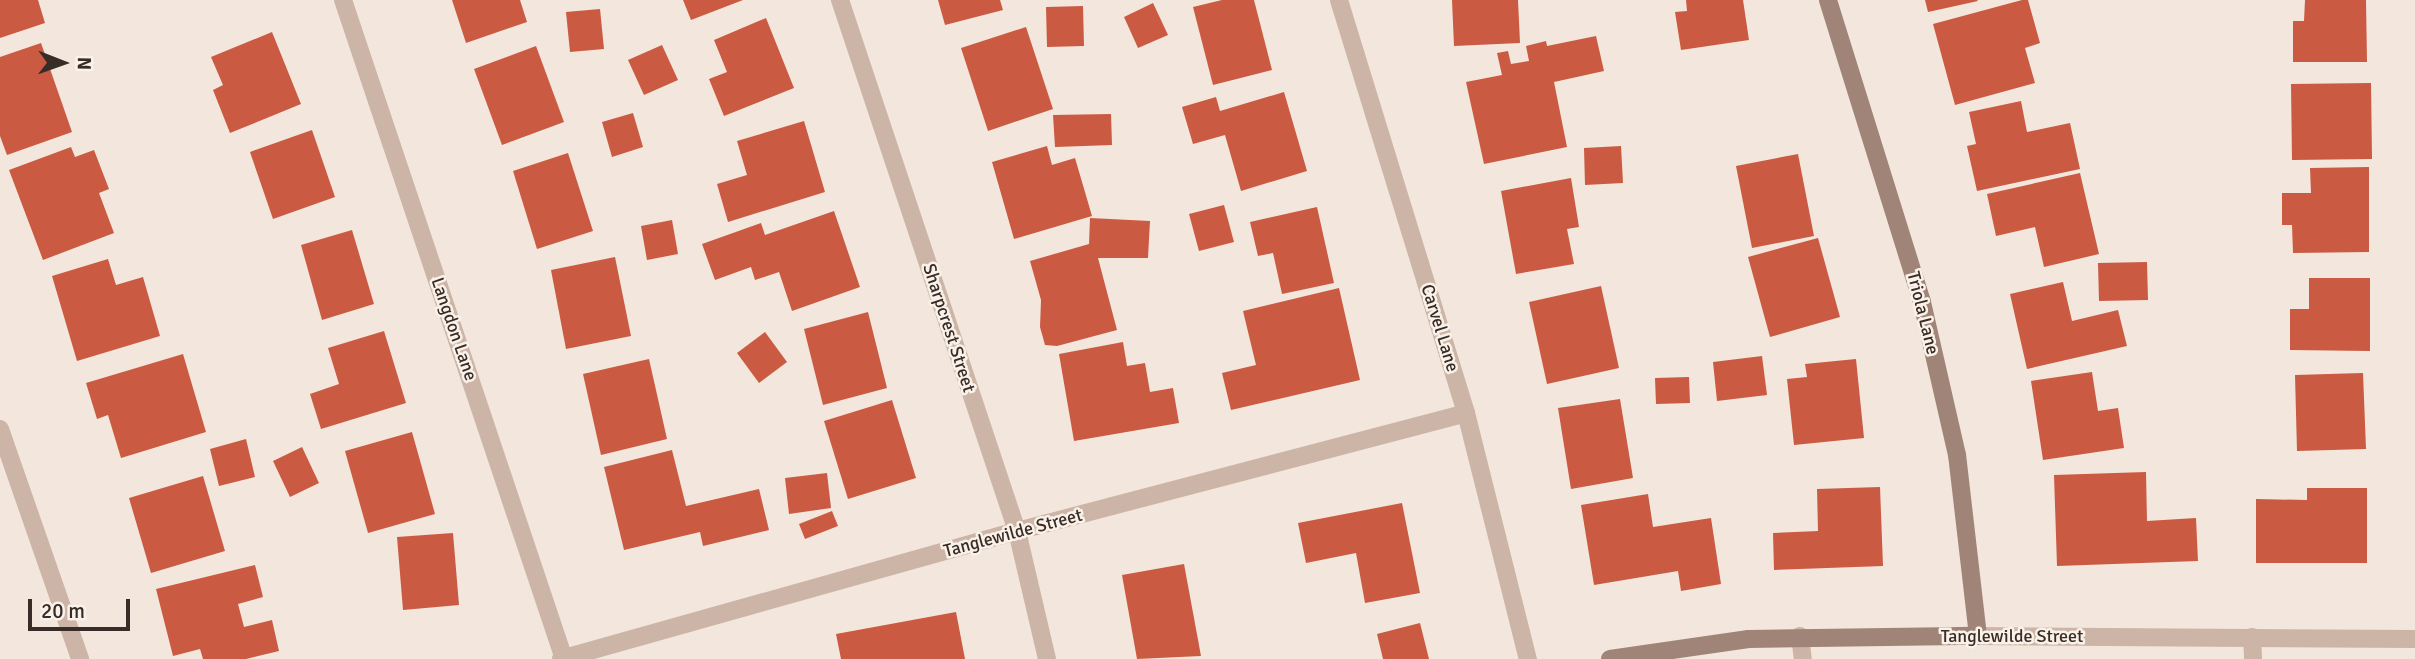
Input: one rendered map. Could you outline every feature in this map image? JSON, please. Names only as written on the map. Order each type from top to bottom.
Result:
[{"type":"street","name":"Langdon Lane","points":[[343,0],[563,659]]},
{"type":"street","name":"Sharpcrest Street","points":[[840,0],[1017,531],[1047,659]]},
{"type":"street","name":"Carvel Lane","points":[[1339,0],[1466,413],[1528,659]]},
{"type":"street","name":"Triola Lane","points":[[1828,0],[1922,302],[1956,455],[1978,636]]},
{"type":"street","name":"Tanglewilde Street","points":[[563,659],[1017,531],[1466,413]]},
{"type":"street","points":[[0,429],[80,659]]},
{"type":"street","name":"Tanglewilde Street","points":[[1617,658],[1749,639],[1800,636],[2415,639]]},
{"type":"street","points":[[1800,636],[1803,659]]},
{"type":"street","points":[[2252,637],[2253,659]]},
{"type":"building","points":[[0,0],[38,0],[45,23],[0,38]]},
{"type":"building","points":[[452,0],[520,0],[527,22],[466,43]]},
{"type":"building","points":[[683,0],[743,0],[691,20]]},
{"type":"building","points":[[938,0],[1000,0],[1003,10],[945,25]]},
{"type":"building","points":[[1222,0],[1254,0],[1272,70],[1213,85],[1193,7]]},
{"type":"building","points":[[1452,0],[1518,0],[1520,43],[1454,46]]},
{"type":"building","points":[[1686,0],[1743,0],[1749,40],[1681,50],[1675,12],[1687,11]]},
{"type":"building","points":[[1925,0],[1977,0],[1978,1],[1928,12]]},
{"type":"building","points":[[2028,0],[2040,43],[2025,48],[2035,83],[1955,105],[1933,24]]},
{"type":"building","points":[[2305,0],[2366,0],[2367,62],[2293,62],[2293,21],[2304,21]]},
{"type":"building","points":[[1153,3],[1168,35],[1138,48],[1124,17]]},
{"type":"building","points":[[1083,6],[1084,46],[1047,47],[1046,7]]},
{"type":"building","points":[[600,9],[604,49],[570,52],[566,12]]},
{"type":"building","points":[[766,18],[794,88],[724,116],[709,79],[727,72],[714,40]]},
{"type":"building","points":[[1026,27],[1053,109],[988,131],[961,48]]},
{"type":"building","points":[[272,32],[301,104],[230,133],[213,90],[223,85],[211,57]]},
{"type":"building","points":[[1596,36],[1604,71],[1554,82],[1567,147],[1484,164],[1466,82],[1502,75],[1497,53],[1508,51],[1511,64],[1529,61],[1526,46],[1546,41],[1547,46]]},
{"type":"building","points":[[41,43],[72,132],[7,155],[0,136],[0,57]]},
{"type":"building","points":[[662,45],[678,80],[644,95],[628,60]]},
{"type":"building","points":[[536,46],[564,122],[502,145],[474,69]]},
{"type":"building","points":[[2371,83],[2372,159],[2292,160],[2291,84]]},
{"type":"building","points":[[1284,92],[1307,171],[1241,191],[1225,135],[1193,144],[1182,107],[1216,97],[1220,111]]},
{"type":"building","points":[[2021,101],[2027,132],[2070,123],[2080,169],[1977,191],[1967,146],[1976,144],[1969,112]]},
{"type":"building","points":[[633,113],[643,147],[612,157],[602,122]]},
{"type":"building","points":[[1111,114],[1112,145],[1055,147],[1053,115]]},
{"type":"building","points":[[804,121],[825,192],[728,222],[717,184],[747,175],[737,141]]},
{"type":"building","points":[[312,130],[335,197],[273,219],[250,152]]},
{"type":"building","points":[[1047,146],[1052,165],[1075,158],[1092,216],[1014,239],[992,162]]},
{"type":"building","points":[[1621,146],[1623,183],[1585,185],[1584,148]]},
{"type":"building","points":[[71,147],[75,157],[94,150],[109,189],[99,193],[114,233],[43,260],[9,170]]},
{"type":"building","points":[[568,153],[593,231],[537,249],[513,171]]},
{"type":"building","points":[[1798,154],[1814,236],[1752,248],[1736,166]]},
{"type":"building","points":[[2369,167],[2369,252],[2293,253],[2292,225],[2282,225],[2282,193],[2311,193],[2310,168]]},
{"type":"building","points":[[2080,173],[2099,254],[2044,267],[2035,227],[1996,236],[1987,194]]},
{"type":"building","points":[[1571,178],[1579,227],[1567,229],[1574,264],[1516,274],[1501,191]]},
{"type":"building","points":[[1224,205],[1234,242],[1199,251],[1189,214]]},
{"type":"building","points":[[1317,207],[1334,283],[1282,294],[1273,253],[1258,256],[1250,222]]},
{"type":"building","points":[[834,211],[860,287],[792,311],[779,272],[755,280],[751,267],[715,280],[702,244],[761,223],[765,235]]},
{"type":"building","points":[[1090,218],[1150,221],[1148,258],[1098,258],[1117,330],[1057,346],[1045,345],[1040,327],[1041,300],[1030,261],[1089,244]]},
{"type":"building","points":[[672,220],[678,254],[647,260],[641,226]]},
{"type":"building","points":[[352,230],[374,304],[322,320],[301,245]]},
{"type":"building","points":[[1818,238],[1840,317],[1770,337],[1748,257]]},
{"type":"building","points":[[615,257],[631,336],[566,349],[551,270]]},
{"type":"building","points":[[108,259],[116,285],[143,277],[160,336],[77,361],[52,276]]},
{"type":"building","points":[[2147,262],[2148,300],[2099,301],[2098,263]]},
{"type":"building","points":[[2309,278],[2370,278],[2370,351],[2290,350],[2290,309],[2309,309]]},
{"type":"building","points":[[2063,282],[2072,321],[2118,310],[2127,346],[2027,369],[2010,294]]},
{"type":"building","points":[[1601,286],[1619,368],[1547,384],[1529,302]]},
{"type":"building","points":[[1339,288],[1360,380],[1231,410],[1222,373],[1256,365],[1243,311]]},
{"type":"building","points":[[868,312],[887,388],[823,405],[804,329]]},
{"type":"building","points":[[384,331],[406,403],[321,429],[310,394],[339,384],[328,348]]},
{"type":"building","points":[[765,332],[787,362],[759,383],[737,353]]},
{"type":"building","points":[[1123,342],[1127,366],[1145,363],[1150,392],[1173,388],[1179,423],[1074,441],[1059,354]]},
{"type":"building","points":[[183,354],[206,432],[121,458],[108,415],[97,419],[86,383]]},
{"type":"building","points":[[1762,356],[1767,395],[1717,401],[1713,362]]},
{"type":"building","points":[[649,359],[667,439],[601,455],[583,374]]},
{"type":"building","points":[[1856,359],[1864,438],[1794,445],[1787,379],[1807,377],[1805,364]]},
{"type":"building","points":[[2092,372],[2098,411],[2118,408],[2124,448],[2043,460],[2031,381]]},
{"type":"building","points":[[2363,373],[2366,449],[2297,451],[2295,375]]},
{"type":"building","points":[[1689,377],[1690,403],[1656,404],[1655,378]]},
{"type":"building","points":[[1620,399],[1633,478],[1571,489],[1558,408]]},
{"type":"building","points":[[892,400],[916,478],[848,499],[824,421]]},
{"type":"building","points":[[412,432],[435,514],[368,533],[345,451]]},
{"type":"building","points":[[246,439],[255,477],[219,486],[210,449]]},
{"type":"building","points":[[302,447],[319,483],[290,497],[273,461]]},
{"type":"building","points":[[672,450],[686,506],[759,489],[769,530],[703,546],[700,532],[624,550],[604,467]]},
{"type":"building","points":[[2146,472],[2147,521],[2196,518],[2198,561],[2057,566],[2054,475]]},
{"type":"building","points":[[827,473],[831,508],[789,514],[785,478]]},
{"type":"building","points":[[203,476],[225,551],[151,573],[129,498]]},
{"type":"building","points":[[1880,487],[1883,566],[1774,570],[1773,533],[1818,531],[1817,489]]},
{"type":"building","points":[[2307,488],[2367,488],[2367,563],[2256,563],[2256,499],[2307,500]]},
{"type":"building","points":[[1648,494],[1653,527],[1711,518],[1721,584],[1681,591],[1678,571],[1594,585],[1581,505]]},
{"type":"building","points":[[1402,503],[1420,593],[1365,603],[1356,553],[1306,563],[1298,523]]},
{"type":"building","points":[[832,511],[838,526],[805,539],[799,524]]},
{"type":"building","points":[[453,533],[459,605],[403,610],[397,537]]},
{"type":"building","points":[[1184,564],[1201,656],[1137,659],[1122,575]]},
{"type":"building","points":[[255,565],[263,597],[238,604],[244,627],[272,620],[279,651],[246,659],[203,659],[200,649],[173,656],[156,589]]},
{"type":"building","points":[[956,612],[965,659],[841,659],[836,634]]},
{"type":"building","points":[[1420,623],[1429,659],[1383,659],[1377,634]]}]
